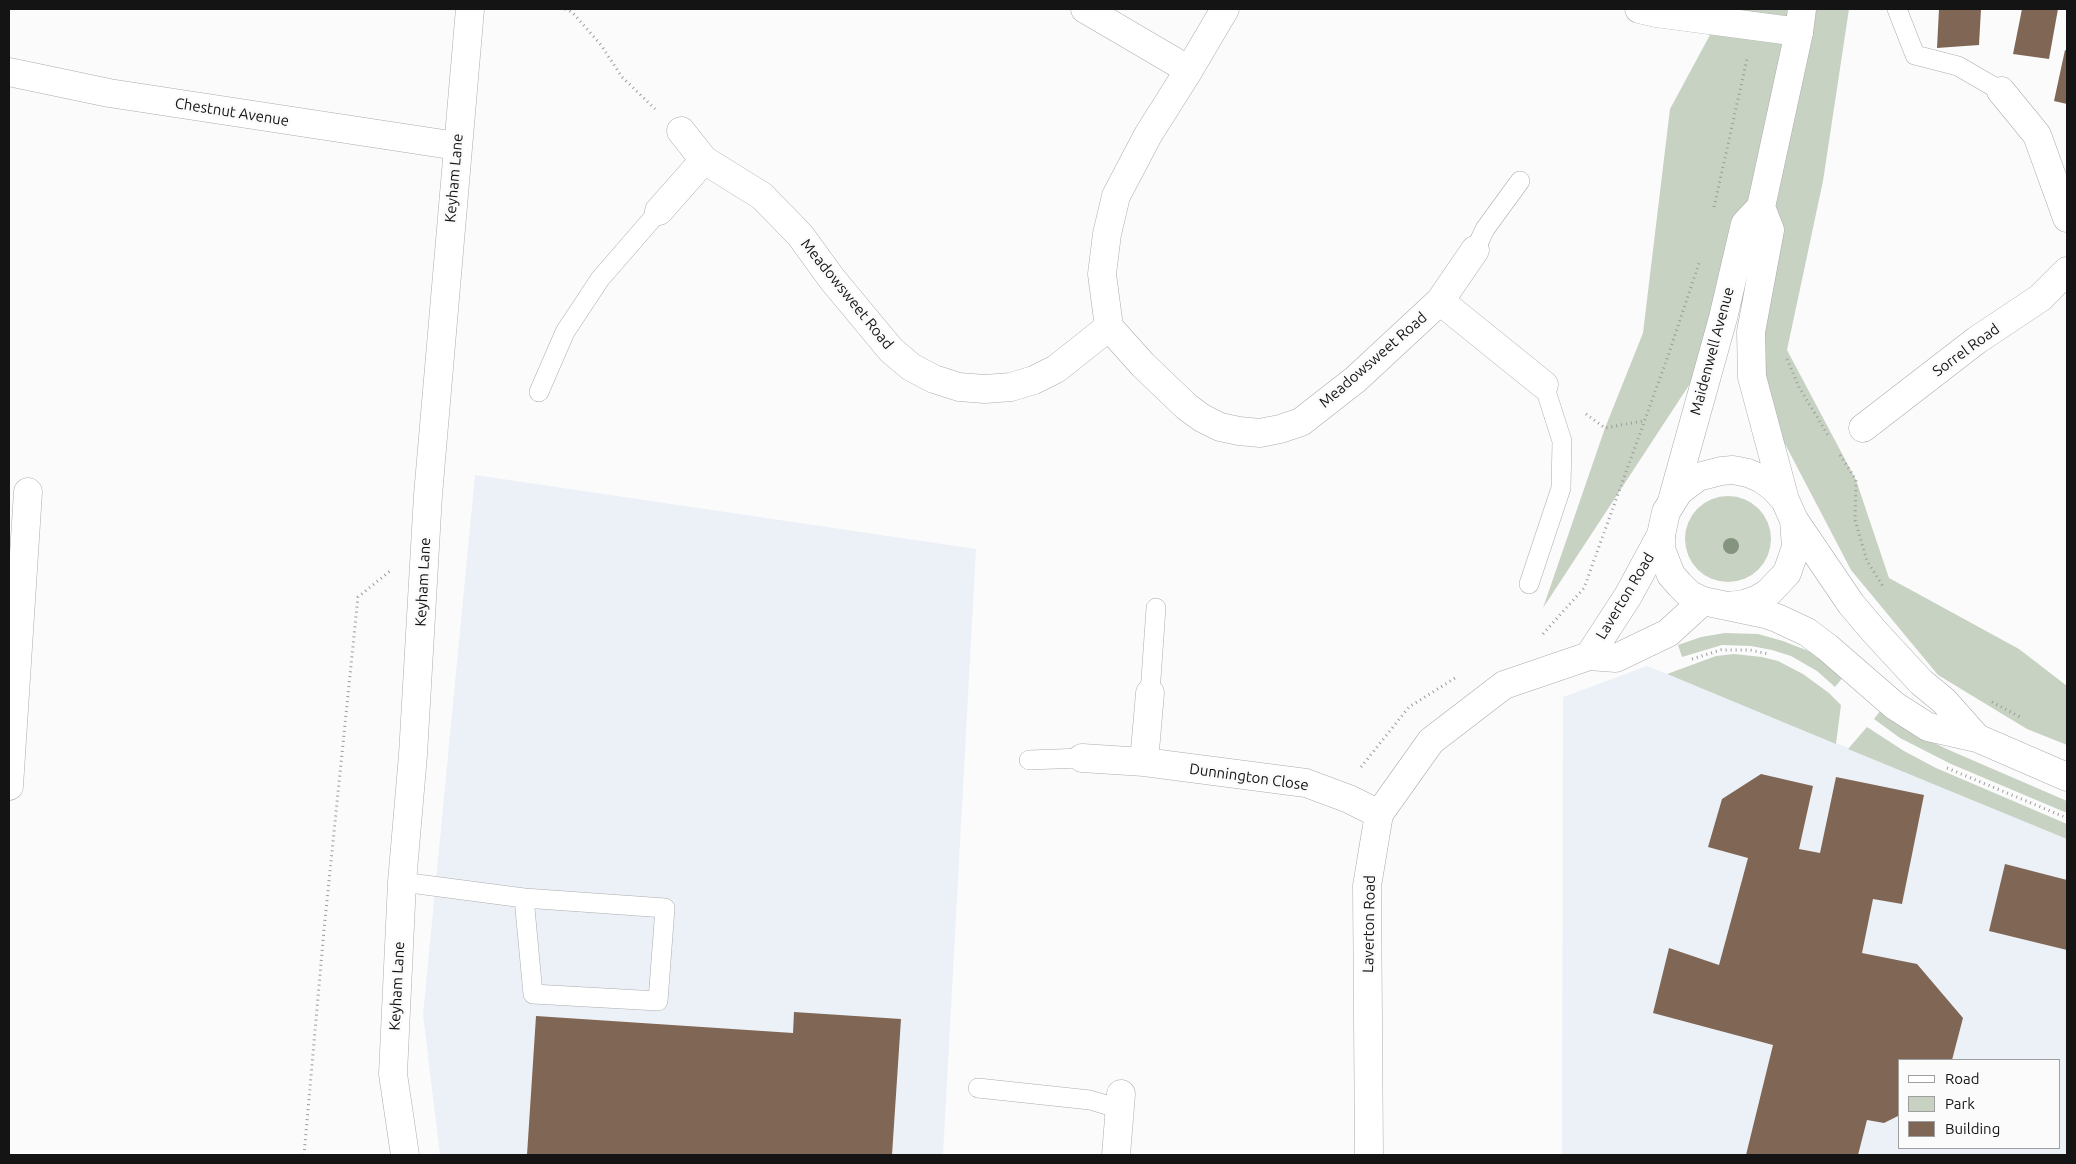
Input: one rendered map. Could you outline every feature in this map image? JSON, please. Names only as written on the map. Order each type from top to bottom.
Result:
[{"type":"street","name":"Keyham Lane","points":[[405,1155],[393,1074],[402,882],[413,754],[428,495],[470,9]]},
{"type":"street","points":[[1085,9],[1189,70]]},
{"type":"street","points":[[1108,327],[1102,274],[1107,234],[1116,196],[1148,135],[1225,9]]},
{"type":"street","points":[[1639,9],[1656,13],[1750,25],[1801,21]]},
{"type":"street","name":"Maidenwell Avenue","points":[[1672,501],[1723,318],[1745,224],[1761,208],[1801,21]]},
{"type":"street","name":"Chestnut Avenue","points":[[9,72],[110,93],[457,146]]},
{"type":"street","points":[[2001,91],[2037,135],[2067,218]]},
{"type":"street","name":"Meadowsweet Road","points":[[681,131],[704,160],[762,196],[800,235],[832,279],[891,350],[911,367],[934,379],[959,387],[985,389],[1011,387],[1034,380],[1056,369],[1108,327],[1143,365],[1202,418],[1220,427],[1239,431],[1260,433],[1301,422],[1356,379],[1440,301],[1475,250]]},
{"type":"street","points":[[659,210],[704,160]]},
{"type":"street","name":"Maidenwell Avenue","points":[[1729,606],[1756,600],[1768,593],[1787,573],[1796,547],[1789,510],[1752,377],[1751,332],[1770,230],[1761,208]]},
{"type":"street","name":"Sorrel Road","points":[[1863,428],[1977,340],[2040,298],[2067,271]]},
{"type":"street","name":"Meadowsweet Road","points":[[1440,301],[1544,385]]},
{"type":"street","name":"Maidenwell Avenue","points":[[1977,738],[1944,701],[1921,682],[1872,630],[1851,604],[1774,488],[1762,479],[1748,473],[1733,470],[1715,472],[1698,477],[1679,492],[1666,512],[1661,536],[1661,549],[1671,575],[1690,594],[1702,601],[1716,605],[1729,606],[1777,618],[1806,632],[1827,646],[1895,706],[1928,727],[1977,738],[2067,777]]},
{"type":"street","points":[[9,786],[16,566],[28,492]]},
{"type":"street","name":"Laverton Road","points":[[1589,656],[1628,596],[1661,536]]},
{"type":"street","name":"Laverton Road","points":[[1369,1155],[1367,886],[1379,814],[1431,741],[1504,685],[1589,656],[1616,658],[1663,635],[1702,601]]},
{"type":"street","points":[[1144,762],[1150,693]]},
{"type":"street","name":"Dunnington Close","points":[[1082,758],[1144,762],[1306,783],[1349,799],[1379,814]]},
{"type":"street","points":[[1116,1155],[1120,1102]]},
{"type":"lane","points":[[1896,9],[1915,55],[1958,66],[2001,91]]},
{"type":"lane","points":[[1475,250],[1484,230],[1520,181]]},
{"type":"lane","points":[[539,392],[565,332],[600,279],[659,210]]},
{"type":"lane","points":[[1529,584],[1561,488],[1562,441],[1544,385]]},
{"type":"lane","points":[[1150,693],[1156,608]]},
{"type":"lane","points":[[1029,760],[1082,758]]},
{"type":"lane","points":[[402,882],[524,898],[665,908],[658,1001],[533,994],[524,898]]},
{"type":"lane","points":[[978,1088],[1120,1102]]},
{"type":"path","points":[[565,9],[572,12],[595,39],[622,76],[640,95],[681,131]]},
{"type":"path","points":[[1714,209],[1746,69],[1750,25]]},
{"type":"path","points":[[1535,638],[1544,634],[1558,620],[1584,588],[1668,356],[1700,258]]},
{"type":"path","points":[[1784,351],[1799,387],[1833,443]]},
{"type":"path","points":[[1544,385],[1605,428],[1643,421]]},
{"type":"path","points":[[1838,450],[1856,480],[1855,520],[1867,561],[1887,591]]},
{"type":"path","points":[[304,1155],[324,930],[358,597],[391,570]]},
{"type":"path","points":[[1588,578],[1628,596]]},
{"type":"path","points":[[1663,635],[1677,665],[1721,650],[1750,650],[1773,655]]},
{"type":"path","points":[[1349,799],[1357,773],[1409,707],[1459,676]]},
{"type":"path","points":[[1984,696],[2030,721]]},
{"type":"path","points":[[1940,765],[2067,818]]},
{"type":"shaded area","points":[[475,475],[976,549],[943,1155],[440,1155],[423,1015]]},
{"type":"shaded area","points":[[1647,666],[2067,837],[2067,1155],[1562,1155],[1563,697]]},
{"type":"green space","points":[[1724,9],[1849,9],[1823,181],[1787,350],[1856,480],[1889,578],[2019,649],[2067,686],[2067,745],[2027,729],[1938,675],[1851,570],[1784,442],[1756,358],[1752,289],[1543,608],[1605,428],[1643,333],[1670,109]]},
{"type":"green space","points":[[1728,496],[1744,500],[1758,509],[1767,523],[1771,539],[1767,555],[1758,569],[1744,578],[1728,582],[1712,578],[1698,569],[1689,555],[1685,539],[1689,523],[1698,509],[1712,500]]},
{"type":"green space","points":[[1725,633],[1758,634],[1783,641],[1811,652],[1844,676],[1835,687],[1817,671],[1791,656],[1751,646],[1722,645],[1682,657],[1678,645],[1701,637]]},
{"type":"green space","points":[[1734,654],[1778,661],[1803,674],[1829,693],[1841,705],[1836,744],[1667,674],[1716,656]]},
{"type":"green space","points":[[1881,710],[1928,740],[2067,801],[2067,813],[1951,764],[1900,738],[1874,719]]},
{"type":"green space","points":[[1867,727],[1904,751],[1936,768],[2067,824],[2067,839],[1848,749]]},
{"type":"building","points":[[1939,9],[1981,9],[1979,45],[1937,48]]},
{"type":"building","points":[[2022,9],[2058,9],[2049,59],[2013,54]]},
{"type":"building","points":[[2065,50],[2067,51],[2067,104],[2054,101]]},
{"type":"building","points":[[1761,774],[1813,786],[1799,849],[1820,853],[1836,777],[1924,795],[1902,904],[1873,899],[1862,953],[1917,964],[1963,1018],[1952,1059],[1898,1059],[1898,1116],[1884,1123],[1867,1120],[1858,1155],[1746,1155],[1773,1045],[1653,1013],[1669,948],[1719,965],[1748,858],[1708,847],[1722,799]]},
{"type":"building","points":[[2005,864],[2067,880],[2067,950],[1989,931]]},
{"type":"building","points":[[794,1012],[901,1019],[892,1155],[527,1155],[536,1016],[793,1033]]}]
